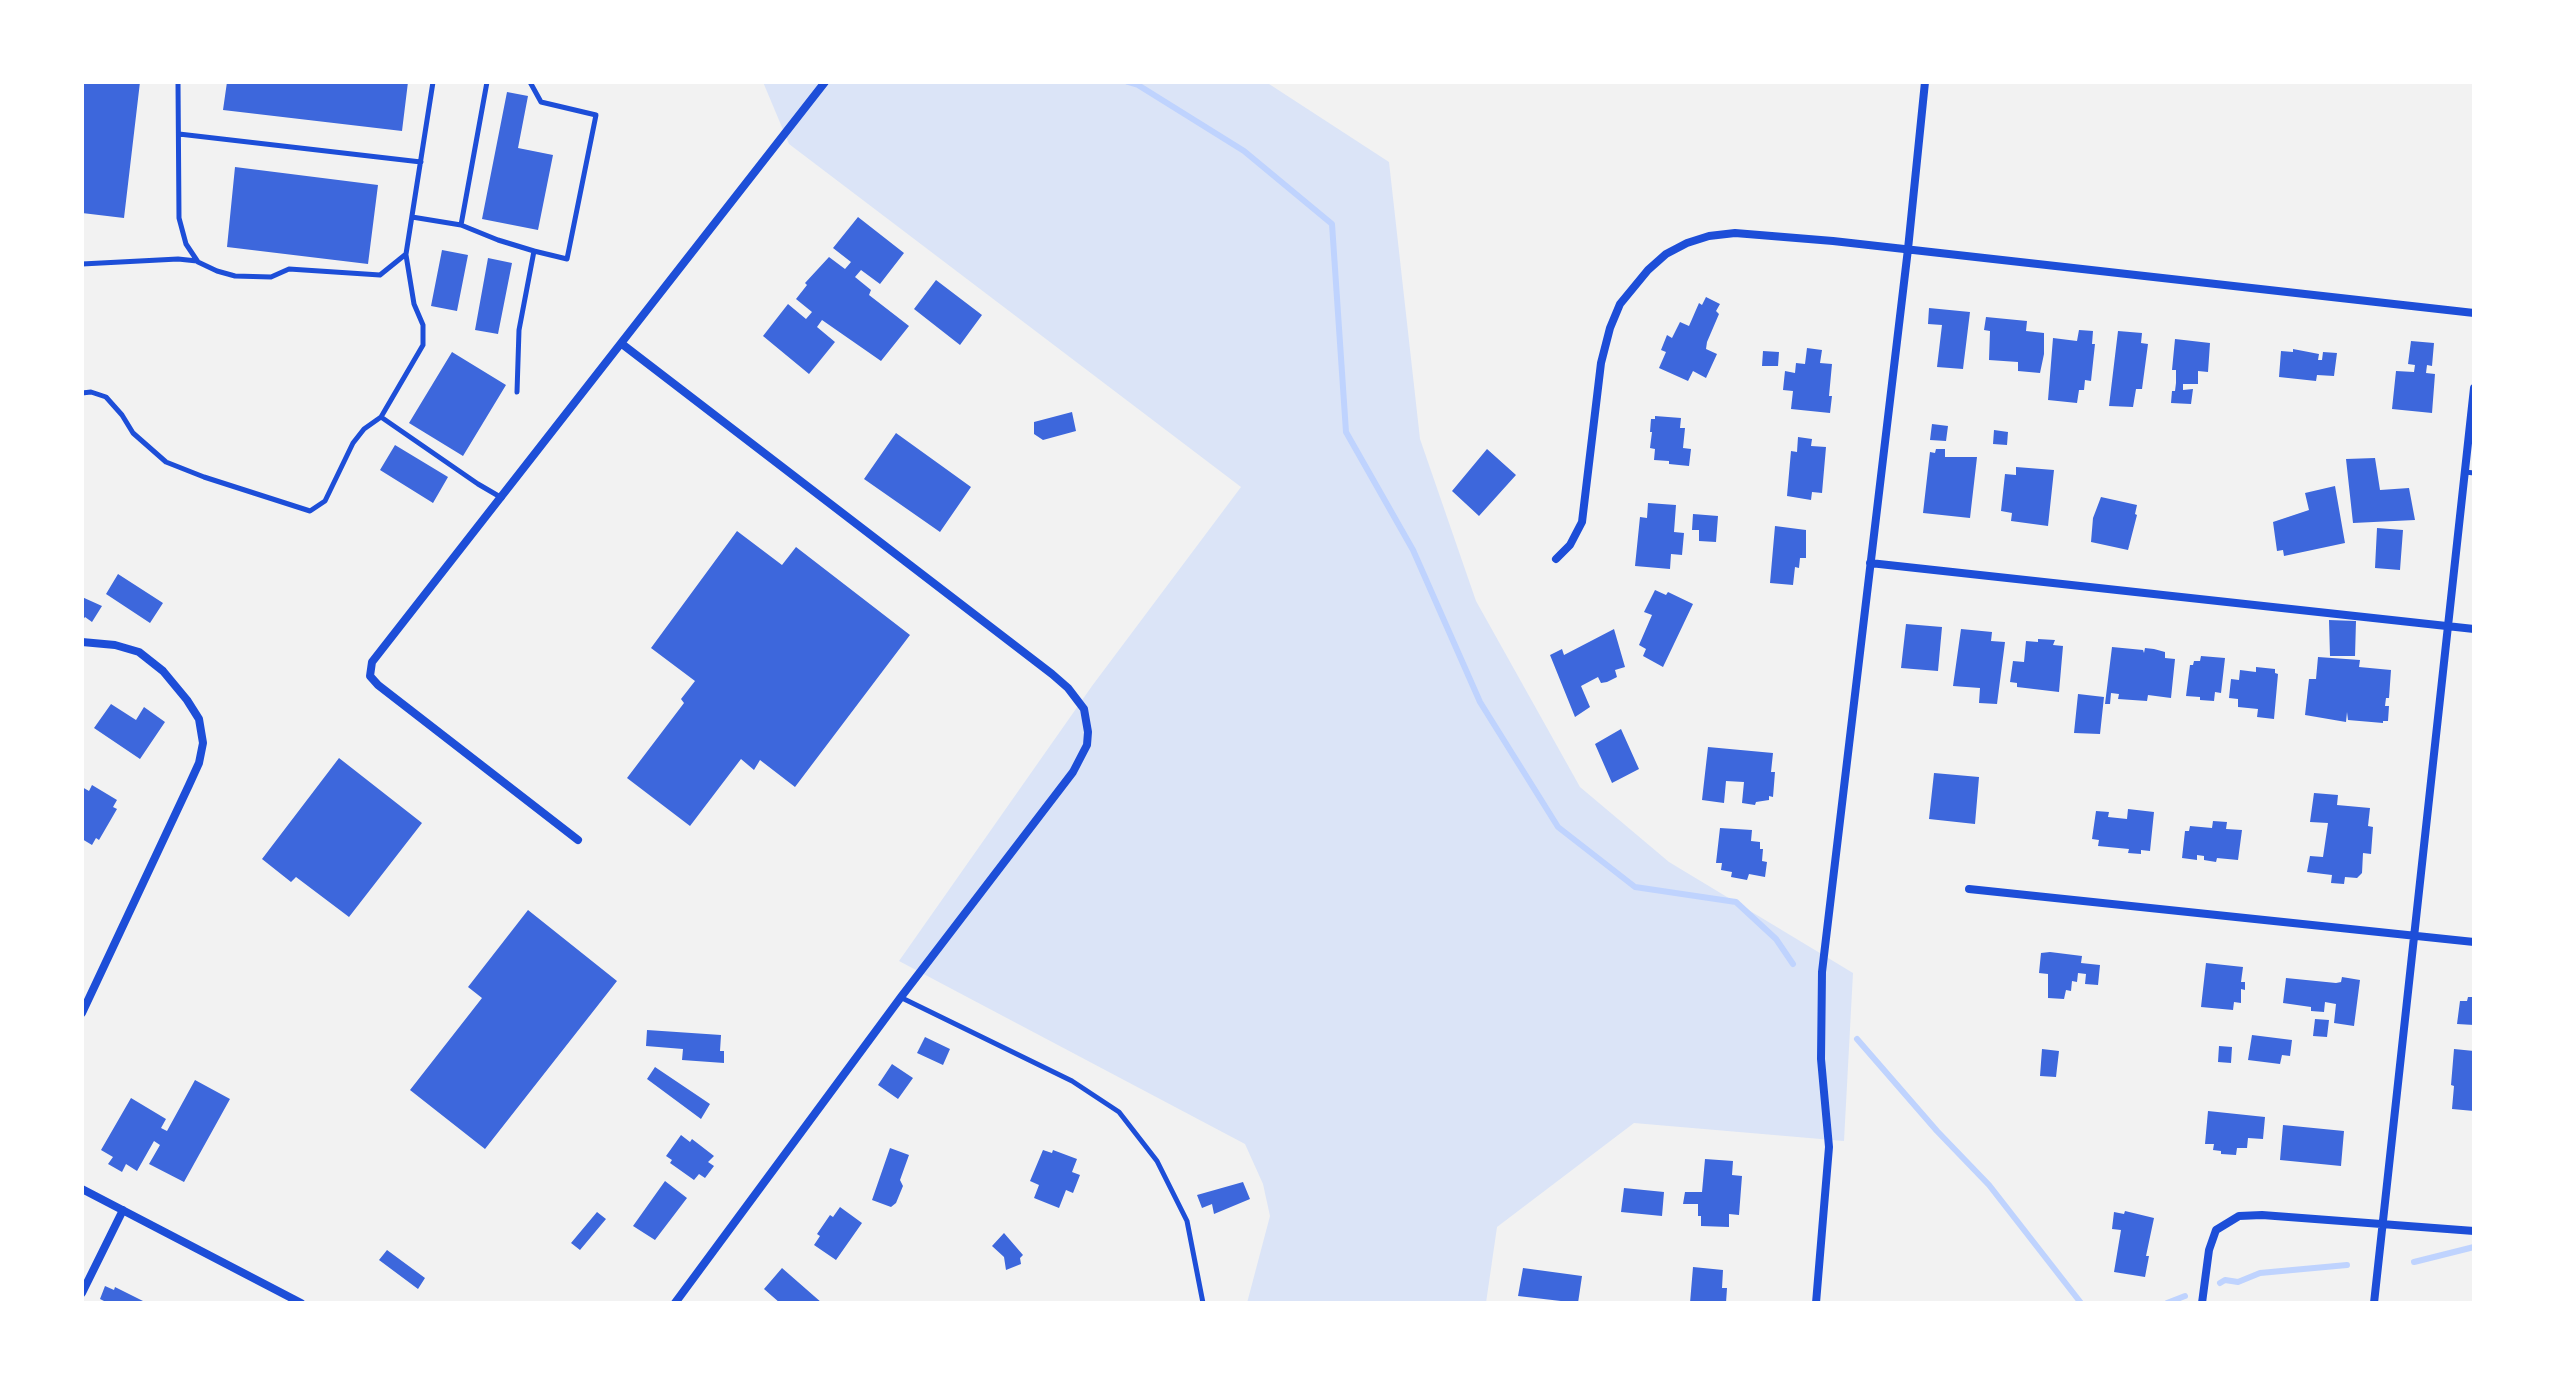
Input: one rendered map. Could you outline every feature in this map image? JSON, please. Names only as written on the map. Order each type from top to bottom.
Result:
[{"type":"street","points":[[578,840],[378,685],[370,676],[372,662],[825,82]]},
{"type":"street","points":[[1816,1303],[1829,1147],[1821,1059],[1822,972],[1925,82]]},
{"type":"street","points":[[1556,559],[1570,545],[1582,522],[1601,363],[1610,328],[1620,304],[1648,270],[1666,254],[1687,243],[1735,233],[1908,249],[2474,313]]},
{"type":"street","points":[[622,344],[1052,674],[1084,709],[1087,720],[1087,745],[1073,772],[901,997],[675,1303]]},
{"type":"street","points":[[2374,1303],[2414,935],[2470,472],[2474,388]]},
{"type":"street","points":[[1870,563],[2474,629]]},
{"type":"street","points":[[82,642],[115,645],[139,652],[163,671],[199,719],[203,743],[199,763],[82,1013]]},
{"type":"street","points":[[1969,889],[2474,942]]},
{"type":"street","points":[[82,1189],[301,1303]]},
{"type":"street","points":[[82,1293],[123,1210]]},
{"type":"street","points":[[2202,1303],[2209,1250],[2216,1230],[2239,1216],[2262,1215],[2474,1231]]},
{"type":"lane","points":[[178,82],[179,218],[186,244],[198,262]]},
{"type":"lane","points":[[82,393],[91,392],[106,397],[133,433],[166,462],[310,511],[325,501],[353,443],[364,429],[381,417],[423,345],[423,325],[414,304],[406,254],[433,82]]},
{"type":"lane","points":[[461,225],[487,82]]},
{"type":"lane","points":[[412,217],[461,225],[498,240],[567,259],[596,115],[541,102],[530,82]]},
{"type":"lane","points":[[179,134],[421,162]]},
{"type":"lane","points":[[517,392],[519,330],[534,251]]},
{"type":"lane","points":[[82,264],[178,259],[198,262],[235,276],[271,277],[289,269],[380,275],[406,254]]},
{"type":"lane","points":[[381,417],[502,498]]},
{"type":"lane","points":[[901,997],[1072,1081],[1119,1112],[1157,1161],[1187,1221],[1203,1303]]},
{"type":"shaded area","points":[[763,82],[1266,82],[1389,162],[1420,439],[1476,601],[1580,787],[1669,862],[1853,973],[1844,1141],[1634,1123],[1497,1227],[1486,1303],[1247,1303],[1270,1216],[1263,1184],[1245,1144],[899,961],[1092,686],[1241,487],[789,144]]},
{"type":"building","points":[[82,82],[140,82],[124,218],[82,213]]},
{"type":"building","points":[[227,82],[408,82],[402,131],[223,110]]},
{"type":"building","points":[[507,92],[528,96],[518,148],[553,155],[538,230],[482,219]]},
{"type":"building","points":[[235,167],[378,185],[368,264],[227,247]]},
{"type":"building","points":[[858,217],[904,253],[880,284],[861,270],[855,277],[871,290],[869,295],[909,326],[881,361],[822,320],[817,327],[835,342],[809,374],[763,336],[788,304],[806,319],[812,312],[796,299],[807,285],[805,283],[829,257],[845,269],[851,262],[833,248]]},
{"type":"building","points":[[442,250],[468,255],[457,311],[431,306]]},
{"type":"building","points":[[488,258],[512,263],[498,334],[475,330]]},
{"type":"building","points":[[936,280],[982,315],[960,345],[914,309]]},
{"type":"building","points":[[1706,297],[1720,304],[1706,349],[1717,354],[1706,378],[1693,371],[1688,381],[1659,368],[1666,352],[1661,350],[1667,335],[1672,338],[1680,322],[1689,326],[1699,303],[1702,305]]},
{"type":"building","points":[[1929,308],[1970,312],[1963,369],[1937,367],[1942,325],[1928,324]]},
{"type":"building","points":[[1986,317],[2027,321],[2026,331],[2044,333],[2040,373],[2018,371],[2018,362],[1989,360],[1990,331],[1984,330]]},
{"type":"building","points":[[2079,330],[2093,331],[2092,344],[2095,344],[2091,381],[2085,380],[2077,403],[2048,400],[2053,338],[2077,341]]},
{"type":"building","points":[[2118,331],[2142,333],[2141,343],[2148,344],[2142,389],[2136,389],[2133,407],[2109,406]]},
{"type":"building","points":[[2175,339],[2210,343],[2208,372],[2198,371],[2198,384],[2183,384],[2183,390],[2193,389],[2191,404],[2171,403],[2176,383],[2176,370],[2172,370]]},
{"type":"building","points":[[2411,341],[2434,343],[2432,366],[2427,365],[2426,373],[2435,374],[2432,413],[2392,409],[2396,371],[2414,372],[2415,365],[2408,364]]},
{"type":"building","points":[[1807,348],[1822,350],[1820,363],[1832,364],[1830,413],[1791,409],[1793,391],[1783,390],[1785,371],[1795,373],[1796,363],[1805,364]]},
{"type":"building","points":[[2293,349],[2319,354],[2318,360],[2322,360],[2323,352],[2337,353],[2334,376],[2317,375],[2316,381],[2279,377],[2281,351],[2293,352]]},
{"type":"building","points":[[1763,351],[1779,352],[1778,366],[1762,366]]},
{"type":"building","points":[[452,352],[506,385],[463,456],[409,423]]},
{"type":"building","points":[[1072,412],[1076,431],[1043,440],[1034,434],[1034,422]]},
{"type":"building","points":[[1655,416],[1681,418],[1680,428],[1685,428],[1683,448],[1691,449],[1689,466],[1654,460],[1655,449],[1650,448],[1650,432],[1651,419]]},
{"type":"building","points":[[1932,424],[1948,426],[1946,441],[1930,440]]},
{"type":"building","points":[[1994,430],[2008,432],[2007,445],[1993,444]]},
{"type":"building","points":[[896,433],[971,487],[940,532],[864,479]]},
{"type":"building","points":[[1798,437],[1812,439],[1811,446],[1826,447],[1822,493],[1812,492],[1811,500],[1787,496],[1791,451],[1797,452]]},
{"type":"building","points":[[395,445],[448,477],[433,503],[380,470]]},
{"type":"building","points":[[1487,449],[1516,475],[1479,516],[1452,491]]},
{"type":"building","points":[[1936,449],[1945,449],[1945,457],[1977,457],[1970,518],[1923,513],[1930,452],[1935,453]]},
{"type":"building","points":[[2375,458],[2380,490],[2409,488],[2415,520],[2353,523],[2346,459]]},
{"type":"building","points":[[2016,467],[2054,470],[2048,526],[2011,521],[2012,513],[2001,511],[2005,474],[2016,475]]},
{"type":"building","points":[[2335,486],[2345,543],[2284,556],[2283,550],[2277,551],[2273,522],[2309,510],[2305,493]]},
{"type":"building","points":[[2101,497],[2137,505],[2128,550],[2091,542],[2093,518]]},
{"type":"building","points":[[1648,503],[1676,505],[1674,532],[1684,533],[1682,555],[1671,554],[1670,569],[1635,566],[1640,517],[1647,518]]},
{"type":"building","points":[[1693,514],[1718,516],[1716,542],[1699,541],[1699,530],[1692,530]]},
{"type":"building","points":[[1775,526],[1806,530],[1806,558],[1800,558],[1799,568],[1795,567],[1793,585],[1770,583]]},
{"type":"building","points":[[2377,528],[2403,530],[2400,570],[2375,568]]},
{"type":"building","points":[[737,531],[782,565],[796,547],[910,635],[795,787],[760,760],[754,770],[741,759],[690,826],[627,778],[684,703],[681,699],[695,681],[651,648]]},
{"type":"building","points":[[118,574],[163,603],[150,623],[106,594]]},
{"type":"building","points":[[1655,590],[1666,595],[1668,592],[1693,604],[1663,667],[1643,656],[1646,649],[1639,645],[1652,615],[1644,612]]},
{"type":"building","points":[[82,597],[102,606],[92,622],[85,617],[82,621]]},
{"type":"building","points":[[2329,620],[2356,621],[2355,656],[2330,656]]},
{"type":"building","points":[[1906,624],[1942,627],[1938,671],[1901,668]]},
{"type":"building","points":[[1614,629],[1625,667],[1615,670],[1617,677],[1607,682],[1601,683],[1598,677],[1581,686],[1590,707],[1575,717],[1550,655],[1562,649],[1564,655]]},
{"type":"building","points":[[1961,629],[1992,632],[1991,641],[2005,642],[1997,704],[1979,703],[1980,688],[1953,686]]},
{"type":"building","points":[[2038,639],[2055,640],[2053,645],[2063,646],[2059,692],[2017,687],[2017,683],[2010,682],[2013,661],[2024,662],[2026,641],[2038,642]]},
{"type":"building","points":[[2112,647],[2143,650],[2144,653],[2145,648],[2154,649],[2165,652],[2165,658],[2175,659],[2171,698],[2148,695],[2147,701],[2118,699],[2119,694],[2111,693],[2110,704],[2105,704]]},
{"type":"building","points":[[2201,656],[2225,658],[2221,693],[2215,692],[2214,701],[2186,696],[2190,665],[2200,661]]},
{"type":"building","points":[[2318,657],[2360,660],[2359,667],[2391,670],[2389,698],[2386,698],[2385,706],[2389,706],[2388,721],[2348,720],[2347,712],[2346,722],[2305,715],[2309,679],[2316,679]]},
{"type":"building","points":[[2256,667],[2275,669],[2278,674],[2274,719],[2257,717],[2258,709],[2238,707],[2238,699],[2229,698],[2231,679],[2239,680],[2240,670],[2256,672]]},
{"type":"building","points":[[2078,694],[2104,697],[2100,734],[2074,733]]},
{"type":"building","points":[[111,704],[136,720],[144,707],[165,722],[140,759],[94,728]]},
{"type":"building","points":[[1621,729],[1639,769],[1612,783],[1595,744]]},
{"type":"building","points":[[1708,747],[1773,753],[1773,797],[1769,796],[1769,800],[1756,802],[1755,805],[1742,803],[1744,782],[1726,781],[1724,803],[1702,800]]},
{"type":"building","points":[[339,758],[422,823],[349,917],[296,877],[291,882],[262,859]]},
{"type":"building","points":[[1934,773],[1979,777],[1975,824],[1929,819]]},
{"type":"building","points":[[92,785],[117,800],[113,807],[117,809],[99,840],[96,838],[92,845],[82,839],[82,787],[89,791]]},
{"type":"building","points":[[2314,793],[2338,795],[2337,805],[2370,808],[2368,826],[2373,827],[2371,854],[2363,853],[2362,873],[2357,878],[2345,877],[2344,884],[2331,883],[2332,875],[2307,872],[2310,856],[2323,857],[2328,823],[2310,822]]},
{"type":"building","points":[[2128,809],[2154,812],[2150,851],[2128,853],[2129,849],[2098,846],[2099,840],[2092,839],[2096,811],[2109,812],[2108,817],[2127,819]]},
{"type":"building","points":[[2213,821],[2227,822],[2226,829],[2242,830],[2238,860],[2217,858],[2216,862],[2197,855],[2197,860],[2182,858],[2185,831],[2189,831],[2190,826],[2212,828]]},
{"type":"building","points":[[1720,828],[1752,830],[1751,841],[1760,842],[1762,861],[1767,862],[1765,877],[1749,874],[1747,880],[1731,877],[1732,872],[1721,870],[1722,863],[1716,863]]},
{"type":"building","points":[[528,910],[617,981],[485,1149],[410,1090],[482,998],[468,987]]},
{"type":"building","points":[[2041,953],[2082,956],[2081,963],[2100,965],[2098,985],[2085,984],[2086,974],[2078,973],[2077,982],[2072,981],[2071,991],[2066,990],[2064,999],[2048,998],[2048,974],[2039,973]]},
{"type":"building","points":[[2206,963],[2243,967],[2241,982],[2245,982],[2245,990],[2241,989],[2241,1003],[2234,1002],[2233,1010],[2201,1007]]},
{"type":"building","points":[[2342,977],[2360,980],[2354,1026],[2334,1023],[2336,1004],[2325,1002],[2324,1012],[2283,1003],[2286,978],[2336,983],[2341,982]]},
{"type":"building","points":[[2468,997],[2474,997],[2474,1025],[2457,1024],[2460,1001],[2467,1001]]},
{"type":"building","points":[[2315,1019],[2329,1020],[2327,1037],[2313,1036]]},
{"type":"building","points":[[647,1030],[721,1035],[720,1051],[724,1051],[724,1063],[682,1060],[683,1049],[646,1046]]},
{"type":"building","points":[[2252,1035],[2292,1040],[2290,1056],[2282,1055],[2280,1064],[2248,1060]]},
{"type":"building","points":[[925,1037],[950,1049],[943,1065],[917,1053]]},
{"type":"building","points":[[2219,1046],[2232,1047],[2231,1063],[2218,1062]]},
{"type":"building","points":[[2042,1049],[2059,1051],[2056,1077],[2040,1076]]},
{"type":"building","points":[[2454,1049],[2474,1051],[2474,1111],[2452,1109]]},
{"type":"building","points":[[892,1064],[913,1078],[898,1099],[878,1085]]},
{"type":"building","points":[[655,1067],[710,1104],[701,1119],[647,1079]]},
{"type":"building","points":[[195,1080],[230,1099],[184,1182],[149,1164],[160,1145],[154,1141],[137,1171],[126,1164],[122,1172],[108,1164],[113,1157],[101,1150],[131,1098],[166,1119],[161,1128],[167,1131]]},
{"type":"building","points":[[2208,1111],[2265,1117],[2263,1139],[2248,1138],[2247,1148],[2237,1148],[2236,1155],[2213,1150],[2214,1144],[2205,1144]]},
{"type":"building","points":[[2283,1125],[2344,1131],[2341,1166],[2280,1160]]},
{"type":"building","points":[[681,1135],[690,1142],[692,1139],[714,1156],[708,1162],[714,1166],[705,1178],[699,1174],[694,1180],[670,1163],[672,1160],[666,1156]]},
{"type":"building","points":[[890,1148],[909,1155],[900,1180],[903,1186],[891,1207],[872,1200]]},
{"type":"building","points":[[1043,1150],[1052,1153],[1053,1150],[1077,1159],[1072,1172],[1080,1175],[1073,1193],[1066,1190],[1059,1208],[1034,1198],[1039,1185],[1030,1181]]},
{"type":"building","points":[[1705,1159],[1733,1161],[1732,1175],[1742,1176],[1739,1215],[1729,1214],[1729,1227],[1701,1226],[1698,1204],[1683,1204],[1685,1192],[1702,1192]]},
{"type":"building","points":[[665,1181],[687,1198],[655,1240],[633,1226]]},
{"type":"building","points":[[1243,1182],[1250,1199],[1214,1214],[1212,1204],[1202,1208],[1197,1195]]},
{"type":"building","points":[[1624,1188],[1664,1192],[1662,1216],[1621,1212]]},
{"type":"building","points":[[840,1207],[862,1223],[836,1260],[814,1245],[820,1236],[817,1234],[830,1215],[833,1217]]},
{"type":"building","points":[[2125,1211],[2154,1218],[2145,1277],[2114,1272],[2121,1230],[2112,1229],[2114,1212],[2124,1214]]},
{"type":"building","points":[[597,1212],[606,1219],[580,1250],[571,1243]]},
{"type":"building","points":[[1004,1233],[1023,1255],[1021,1264],[1006,1270],[1004,1257],[992,1246]]},
{"type":"building","points":[[387,1250],[425,1278],[418,1289],[379,1260]]},
{"type":"building","points":[[1693,1267],[1723,1270],[1722,1288],[1727,1288],[1726,1303],[1690,1303]]},
{"type":"building","points":[[782,1268],[822,1303],[780,1303],[764,1289]]},
{"type":"building","points":[[1523,1268],[1582,1276],[1578,1303],[1518,1296]]},
{"type":"building","points":[[105,1286],[114,1290],[115,1287],[143,1301],[108,1303],[100,1299]]},
{"type":"waterway","points":[[1128,82],[1138,85],[1244,151],[1332,224],[1346,432],[1413,550],[1480,702],[1558,827],[1635,887],[1736,902],[1776,939],[1793,964]]},
{"type":"waterway","points":[[1857,1039],[1989,1185],[2081,1303]]},
{"type":"waterway","points":[[2414,1262],[2474,1247]]},
{"type":"waterway","points":[[2220,1283],[2225,1280],[2238,1282],[2260,1273],[2347,1265]]},
{"type":"waterway","points":[[2167,1303],[2185,1296]]}]
